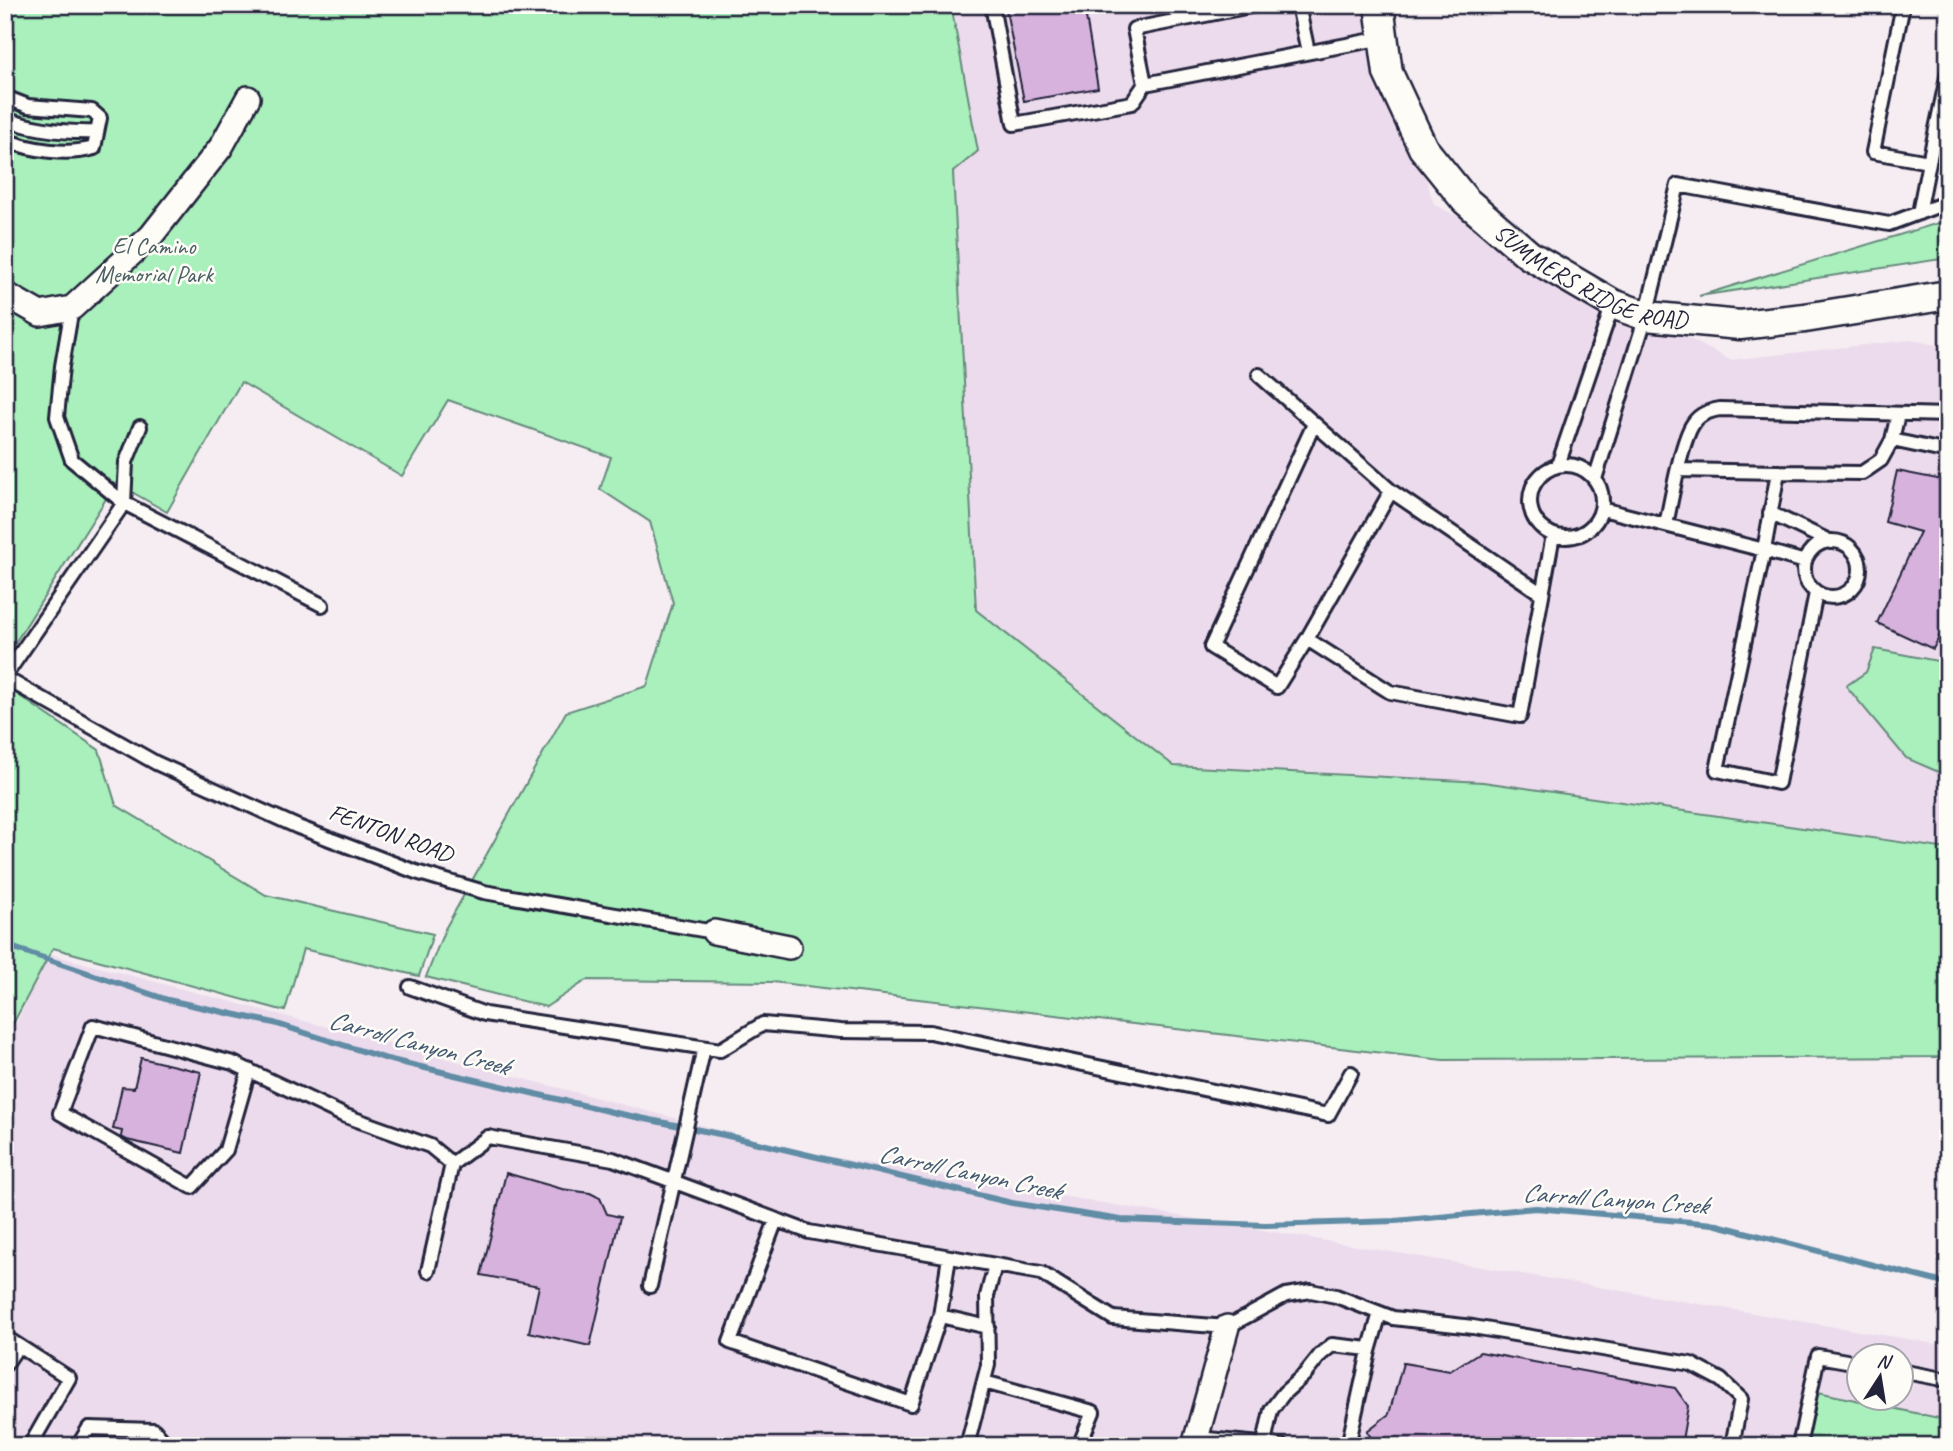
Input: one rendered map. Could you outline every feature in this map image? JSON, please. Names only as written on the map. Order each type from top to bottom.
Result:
[{"type":"street","name":"SUMMERS RIDGE ROAD","points":[[1379,5],[1388,73],[1423,148],[1465,200],[1529,255],[1613,304],[1646,316],[1740,325],[1805,318],[1948,295]]},
{"type":"street","points":[[5,294],[40,314],[72,308],[151,236],[221,147],[248,98]]},
{"type":"street","name":"FENTON ROAD","points":[[714,932],[789,947]]},
{"type":"street","points":[[1196,1442],[1227,1327]]},
{"type":"lane","points":[[992,5],[1014,124],[1132,103],[1145,84],[1384,37]]},
{"type":"lane","points":[[1145,84],[1134,29],[1256,5]]},
{"type":"lane","points":[[1298,5],[1308,52]]},
{"type":"lane","points":[[1903,5],[1872,152],[1929,162]]},
{"type":"lane","points":[[1919,213],[1948,73]]},
{"type":"lane","points":[[5,97],[28,107],[92,111],[100,118],[94,148],[80,152],[23,147],[5,140]]},
{"type":"lane","points":[[5,119],[27,127],[57,132],[97,132]]},
{"type":"lane","points":[[1595,479],[1646,316],[1678,185],[1888,224],[1948,202]]},
{"type":"lane","points":[[1558,465],[1613,304]]},
{"type":"lane","points":[[72,308],[57,417],[72,460],[124,503],[322,605]]},
{"type":"lane","points":[[1259,376],[1391,491],[1542,594]]},
{"type":"lane","points":[[1666,525],[1692,425],[1710,411],[1720,409],[1948,415]]},
{"type":"lane","points":[[1679,470],[1861,473],[1881,460],[1892,440],[1898,414]]},
{"type":"lane","points":[[1314,424],[1211,647],[1277,687],[1391,491]]},
{"type":"lane","points":[[5,677],[124,503],[127,462],[140,427]]},
{"type":"lane","points":[[1892,440],[1948,452]]},
{"type":"lane","points":[[1558,465],[1579,467],[1595,479],[1602,498],[1602,509],[1598,518],[1583,533],[1573,536],[1553,535],[1536,522],[1529,503],[1530,493],[1540,475],[1558,465]]},
{"type":"lane","points":[[1778,472],[1717,770],[1778,783],[1816,593]]},
{"type":"lane","points":[[1602,509],[1805,562]]},
{"type":"lane","points":[[1770,513],[1831,542],[1840,543],[1854,552],[1860,569],[1858,577],[1849,592],[1832,597],[1816,593],[1805,579],[1805,562],[1815,547],[1831,542]]},
{"type":"lane","points":[[1307,639],[1390,692],[1520,716],[1553,535]]},
{"type":"lane","name":"FENTON ROAD","points":[[5,677],[156,762],[298,827],[416,872],[484,892],[714,932]]},
{"type":"lane","points":[[410,987],[485,1014],[720,1050],[763,1024],[841,1031],[930,1032],[1328,1115],[1351,1073]]},
{"type":"lane","points":[[249,1070],[226,1150],[192,1187],[60,1113],[93,1026],[233,1063],[249,1070],[343,1115],[430,1146],[452,1164]]},
{"type":"lane","points":[[650,1286],[704,1048]]},
{"type":"lane","points":[[428,1271],[452,1164],[488,1137],[614,1159],[809,1232],[1041,1273],[1113,1318],[1227,1327],[1286,1295],[1311,1291],[1336,1296],[1393,1318],[1473,1327],[1691,1364],[1721,1380],[1741,1399],[1732,1446]]},
{"type":"lane","points":[[776,1220],[730,1342],[911,1404],[940,1316],[949,1257]]},
{"type":"lane","points":[[967,1446],[988,1364],[987,1296],[995,1265]]},
{"type":"lane","points":[[1348,1446],[1380,1313]]},
{"type":"lane","points":[[940,1316],[988,1327]]},
{"type":"lane","points":[[5,1337],[69,1378],[30,1446]]},
{"type":"lane","points":[[1264,1443],[1271,1410],[1321,1354],[1332,1345],[1370,1349]]},
{"type":"lane","points":[[5,1365],[18,1346]]},
{"type":"lane","points":[[1799,1446],[1818,1356],[1844,1361]]},
{"type":"lane","points":[[1914,1374],[1948,1380]]},
{"type":"lane","points":[[984,1382],[1093,1412],[1079,1446]]},
{"type":"lane","points":[[78,1446],[89,1428],[154,1430],[167,1446]]},
{"type":"lane","points":[[1196,1442],[1264,1443],[1282,1446]]},
{"type":"shaded area","points":[[951,5],[1369,5],[1434,204],[1730,360],[1910,340],[1948,347],[1948,849],[1483,782],[1174,766],[975,610],[953,172],[978,151]]},
{"type":"shaded area","points":[[49,954],[807,1153],[1948,1346],[1948,1446],[5,1446],[5,1047]]},
{"type":"green space","name":"El Camino Memorial Park","points":[[5,5],[951,5],[978,151],[953,172],[976,610],[1174,766],[1483,782],[1948,849],[1948,1057],[1443,1060],[772,982],[587,980],[546,1007],[426,977],[445,929],[566,712],[647,686],[673,603],[650,522],[600,489],[611,457],[448,400],[402,476],[241,382],[167,512],[116,483],[8,654],[5,652]]},
{"type":"green space","points":[[1948,220],[1948,258],[1699,296]]},
{"type":"green space","points":[[1875,649],[1948,663],[1948,738],[1941,773],[1906,758],[1846,686],[1866,672]]},
{"type":"green space","points":[[5,686],[99,750],[116,805],[266,895],[433,934],[419,976],[303,949],[285,1011],[53,948],[5,1039]]},
{"type":"green space","points":[[1818,1392],[1844,1398],[1844,1412],[1911,1412],[1948,1420],[1948,1446],[1807,1446]]},
{"type":"building","points":[[1005,5],[1084,5],[1098,88],[1024,101]]},
{"type":"building","points":[[1897,471],[1948,481],[1948,620],[1933,649],[1877,623],[1920,532],[1885,522]]},
{"type":"building","points":[[141,1058],[201,1072],[183,1153],[127,1140],[121,1137],[122,1131],[113,1129],[122,1087],[134,1088]]},
{"type":"building","points":[[506,1173],[562,1189],[590,1193],[600,1198],[607,1214],[620,1217],[590,1346],[529,1332],[539,1286],[481,1275]]},
{"type":"building","points":[[1480,1352],[1675,1388],[1688,1406],[1681,1446],[1376,1446],[1367,1431],[1389,1414],[1403,1363],[1450,1371]]},
{"type":"waterway","name":"Carroll Canyon Creek","points":[[5,945],[168,1000],[274,1023],[387,1059],[1012,1203],[1121,1220],[1266,1225],[1395,1221],[1536,1208],[1713,1224],[1948,1284]]}]
